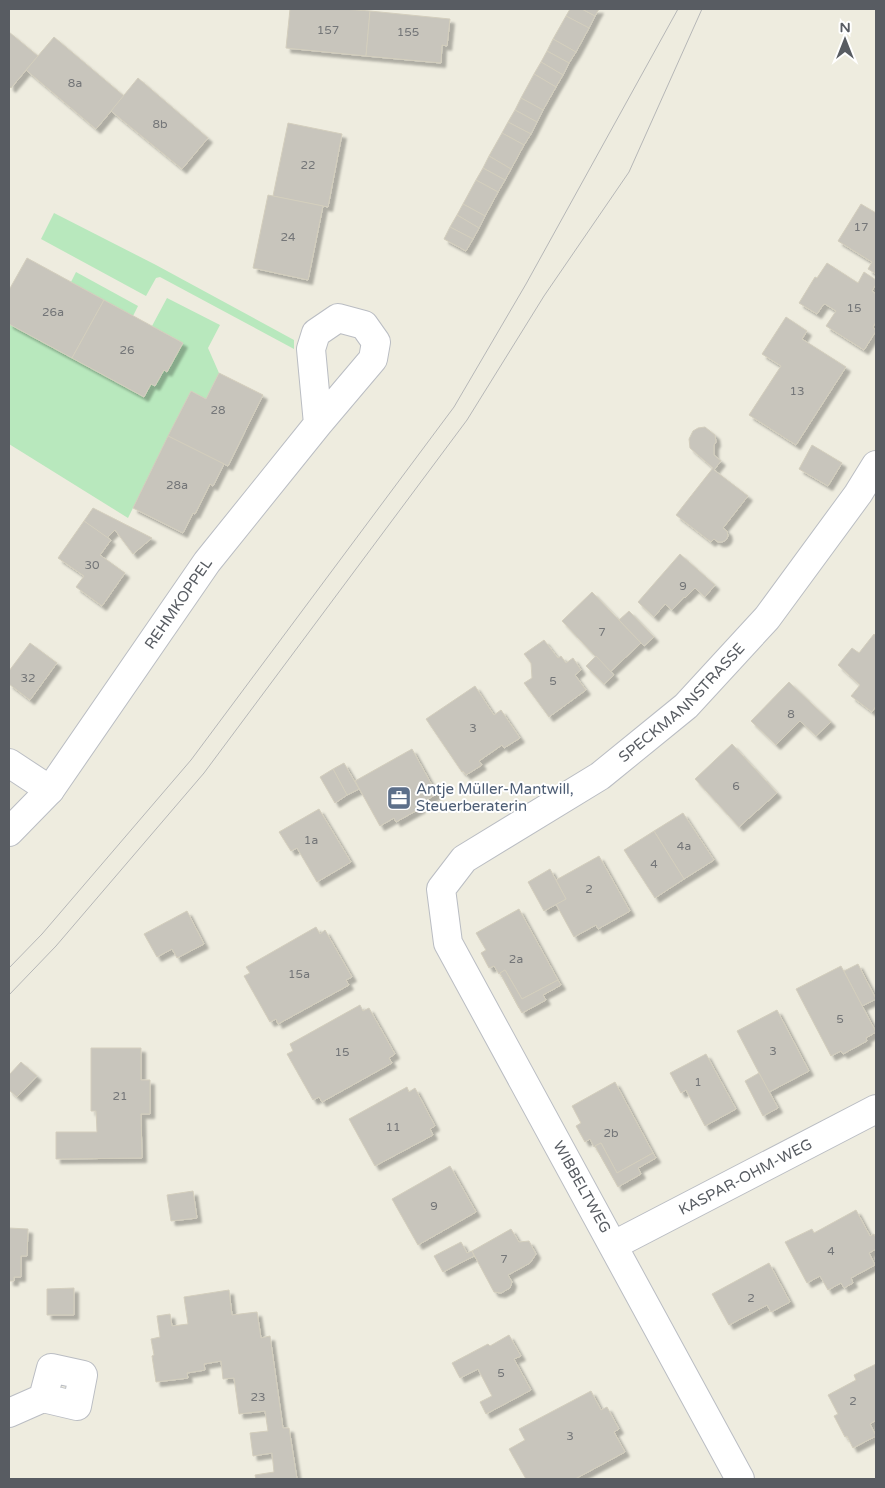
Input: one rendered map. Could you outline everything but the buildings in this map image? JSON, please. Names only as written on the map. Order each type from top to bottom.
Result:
[{"type":"street","name":"REHMKOPPEL","points":[[9,832],[50,790],[207,562],[318,424]]},
{"type":"street","name":"SPECKMANNSTRASSE","points":[[441,889],[464,859],[600,776],[686,706],[767,618],[858,494],[876,465]]},
{"type":"street","points":[[9,763],[50,790]]},
{"type":"street","name":"WIBBELTWEG","points":[[441,889],[448,943],[740,1479]]},
{"type":"street","name":"KASPAR-OHM-WEG","points":[[614,1246],[876,1109]]},
{"type":"street","points":[[9,1413],[43,1398]]},
{"type":"green space","points":[[54,213],[156,265],[294,340],[294,349],[160,277],[156,278],[146,296],[41,239]]},
{"type":"green space","points":[[76,272],[138,306],[133,316],[71,282]]},
{"type":"green space","points":[[167,298],[220,325],[208,348],[219,373],[206,399],[191,391],[128,518],[9,444],[9,324],[144,397],[151,384],[155,386],[164,370],[167,372],[183,343],[152,326]]},
{"type":"tram line","points":[[9,968],[42,934],[191,760],[454,407],[526,284],[678,9]]},
{"type":"tram line","points":[[9,995],[56,946],[204,773],[467,420],[544,296],[629,172],[702,9]]},
{"type":"place","name":"Antje Müller-Mantwill, Steuerberaterin","points":[[399,798]]}]
